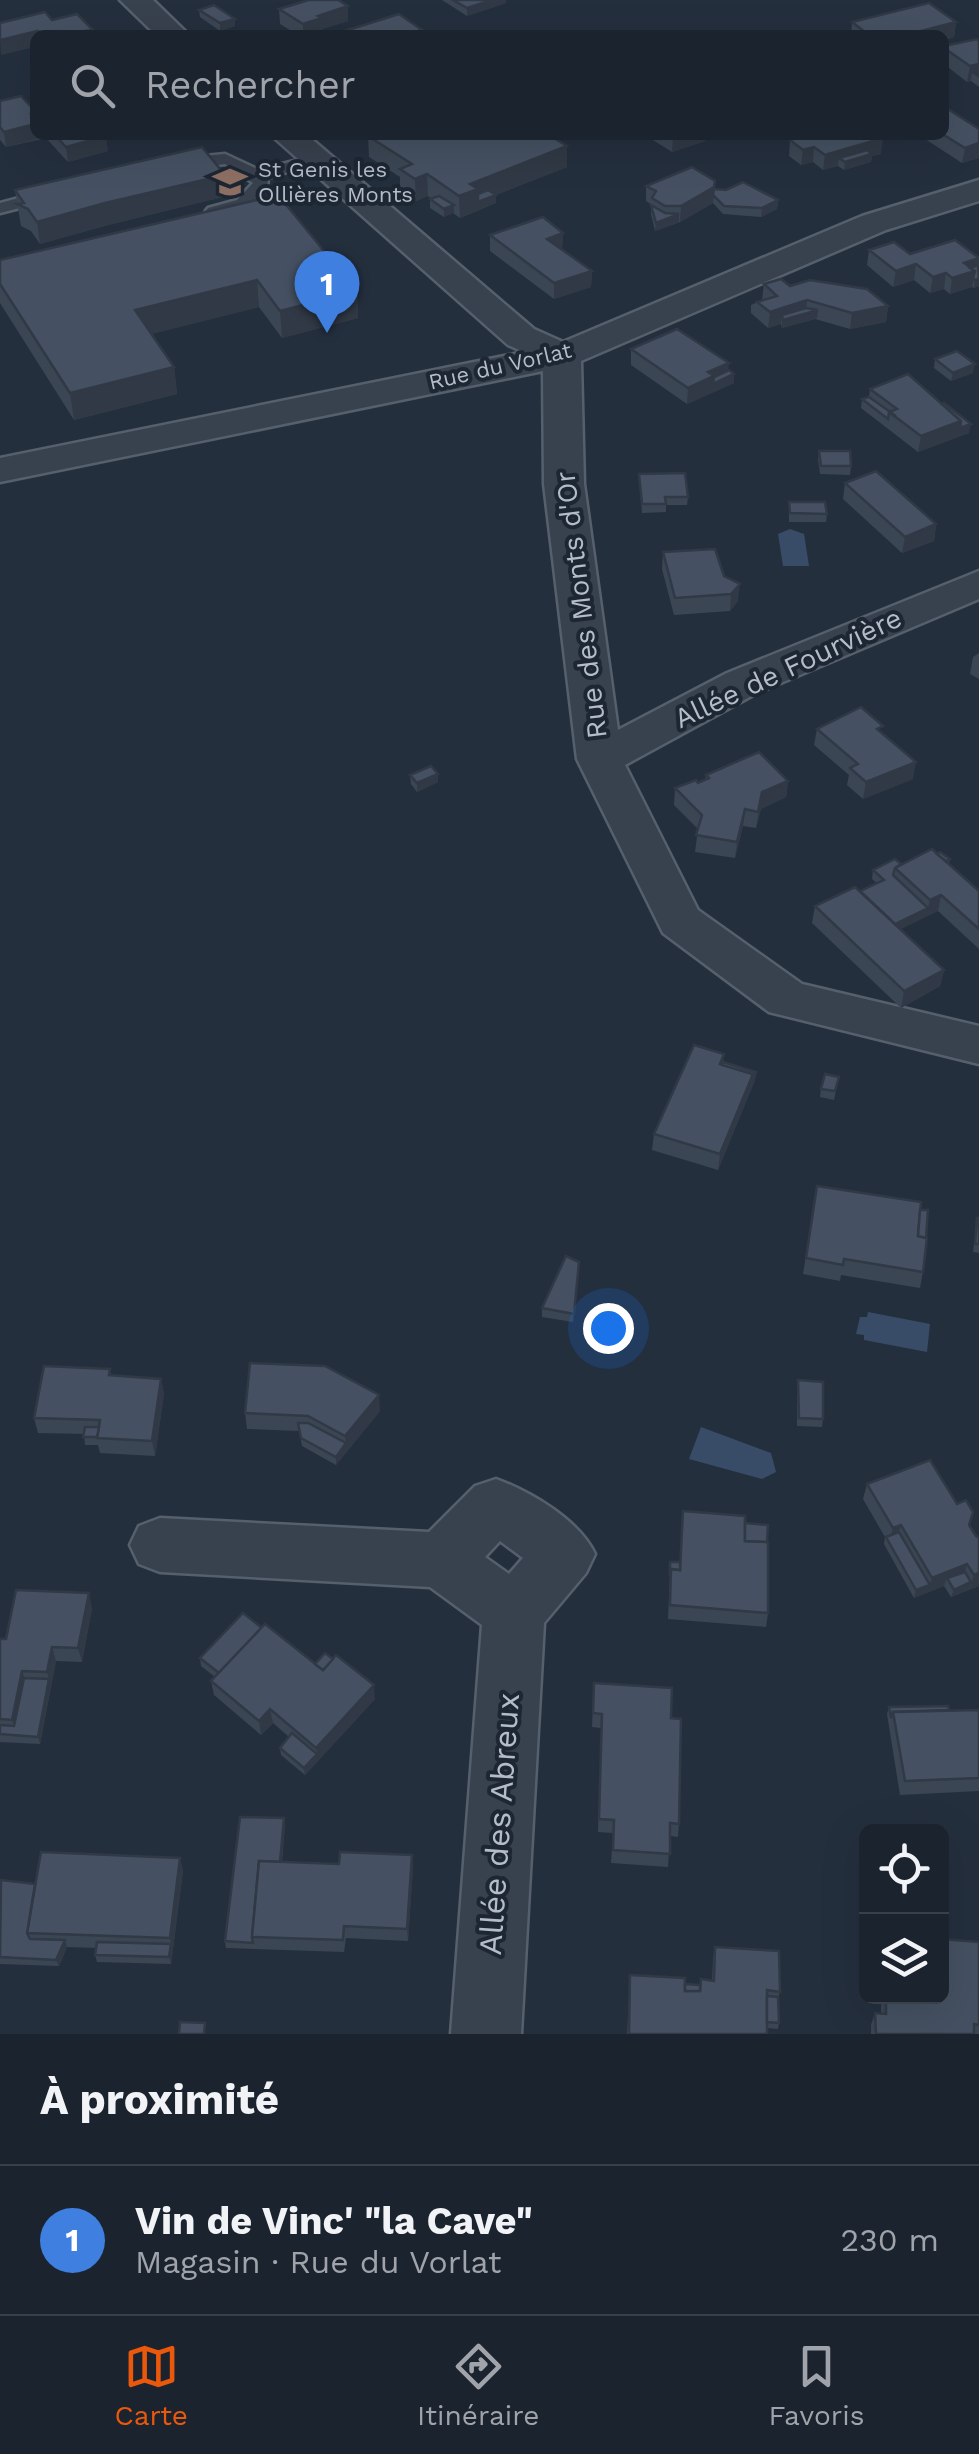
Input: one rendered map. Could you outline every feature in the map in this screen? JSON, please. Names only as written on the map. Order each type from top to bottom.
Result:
[{"type":"street","points":[[135,0],[168,30]]},
{"type":"street","points":[[302,148],[521,337],[562,356]]},
{"type":"street","name":"Rue du Vorlat","points":[[0,470],[562,356],[874,224],[979,190]]},
{"type":"street","name":"Rue des Monts d'Or","points":[[562,356],[564,484],[600,759],[680,921],[787,1000],[979,1045]]},
{"type":"street","name":"Allée de Fourvière","points":[[600,759],[742,683],[979,584]]},
{"type":"street","name":"Allée des Abreux","points":[[160,1545],[442,1560],[514,1614],[495,1846],[486,2034]]},
{"type":"lane","points":[[256,176],[302,148]]},
{"type":"lane","points":[[166,168],[227,158],[243,162],[262,182],[252,198],[240,206],[194,217]]},
{"type":"lane","points":[[0,208],[71,190]]},
{"type":"water","points":[[790,529],[804,534],[809,566],[783,566],[778,534]]},
{"type":"water","points":[[868,1312],[930,1324],[927,1352],[864,1340],[864,1335],[856,1334],[860,1317],[867,1317]]},
{"type":"water","points":[[701,1427],[771,1453],[776,1472],[762,1479],[689,1459]]},
{"type":"building","points":[[309,0],[338,0],[348,6],[303,24],[279,9]]},
{"type":"building","points":[[453,0],[492,0],[467,8]]},
{"type":"building","points":[[929,3],[956,22],[925,30],[862,30],[852,22]]},
{"type":"building","points":[[214,5],[235,19],[220,23],[199,10]]},
{"type":"building","points":[[45,12],[52,20],[77,14],[93,30],[30,30],[0,40],[0,23]]},
{"type":"building","points":[[399,14],[422,30],[348,30]]},
{"type":"building","points":[[977,39],[979,64],[970,66],[949,51],[949,45]]},
{"type":"building","points":[[21,96],[30,106],[30,125],[4,132],[0,127],[0,101]]},
{"type":"building","points":[[949,110],[979,129],[979,143],[965,148],[949,138]]},
{"type":"building","points":[[60,140],[91,140],[66,147]]},
{"type":"building","points":[[374,140],[557,140],[567,146],[470,184],[478,189],[459,196],[427,174],[415,179],[400,169],[412,164]]},
{"type":"building","points":[[790,140],[876,140],[825,155],[814,147],[803,150]]},
{"type":"building","points":[[202,147],[225,175],[37,222],[28,209],[17,204],[24,203],[15,190]]},
{"type":"building","points":[[867,150],[872,154],[845,162],[839,158]]},
{"type":"building","points":[[692,167],[715,181],[714,187],[681,206],[665,206],[652,198],[656,191],[646,186]]},
{"type":"building","points":[[743,182],[778,200],[762,208],[724,206],[713,195],[714,189],[726,190]]},
{"type":"building","points":[[488,190],[496,195],[478,202],[478,194]]},
{"type":"building","points":[[278,195],[357,291],[280,311],[257,280],[135,310],[174,367],[70,393],[0,284],[0,260]]},
{"type":"building","points":[[439,196],[454,205],[444,209],[430,199]]},
{"type":"building","points":[[651,205],[665,213],[679,214],[656,223]]},
{"type":"building","points":[[543,217],[563,233],[547,239],[592,271],[554,283],[490,235]]},
{"type":"building","points":[[955,240],[979,258],[964,263],[975,271],[952,278],[946,273],[933,277],[916,264],[896,271],[869,250],[894,242],[910,254]]},
{"type":"building","points":[[978,265],[979,279],[975,280],[975,271],[970,268]]},
{"type":"building","points":[[781,279],[790,286],[810,280],[867,289],[888,306],[852,313],[807,300],[770,312],[757,302],[777,296],[764,284]]},
{"type":"building","points":[[806,308],[818,310],[783,320],[782,315]]},
{"type":"building","points":[[677,329],[729,363],[708,372],[714,376],[688,388],[631,349]]},
{"type":"building","points":[[957,351],[975,364],[953,373],[935,359]]},
{"type":"building","points":[[729,370],[734,374],[713,384],[714,377]]},
{"type":"building","points":[[908,374],[961,421],[921,436],[889,412],[897,409],[870,389]]},
{"type":"building","points":[[869,397],[896,416],[889,412],[888,419],[862,399]]},
{"type":"building","points":[[944,403],[971,424],[960,428],[961,421]]},
{"type":"building","points":[[819,451],[850,451],[851,466],[821,466]]},
{"type":"building","points":[[876,471],[936,524],[905,537],[845,483]]},
{"type":"building","points":[[685,473],[688,497],[665,497],[666,504],[642,504],[639,474]]},
{"type":"building","points":[[789,502],[825,502],[827,514],[790,513]]},
{"type":"building","points":[[715,549],[724,576],[740,584],[731,594],[675,598],[663,552]]},
{"type":"building","points":[[861,707],[883,726],[877,729],[916,762],[866,782],[850,768],[858,764],[817,729]]},
{"type":"building","points":[[759,752],[788,781],[762,792],[758,812],[745,809],[737,842],[696,835],[702,815],[675,788],[696,780],[698,783],[709,778],[706,775]]},
{"type":"building","points":[[431,766],[438,774],[417,783],[410,775]]},
{"type":"building","points":[[932,849],[979,891],[979,929],[941,895],[930,900],[895,868]]},
{"type":"building","points":[[895,859],[901,864],[893,875],[928,908],[895,924],[860,891],[884,880],[873,870]]},
{"type":"building","points":[[855,887],[944,970],[904,991],[815,906]]},
{"type":"building","points":[[694,1045],[724,1054],[720,1064],[753,1074],[720,1154],[654,1134]]},
{"type":"building","points":[[723,1062],[756,1072],[752,1082],[753,1074],[722,1065]]},
{"type":"building","points":[[825,1074],[839,1077],[835,1091],[821,1089]]},
{"type":"building","points":[[817,1186],[921,1202],[918,1236],[927,1238],[923,1272],[844,1259],[843,1265],[806,1258]]},
{"type":"building","points":[[920,1210],[928,1210],[926,1238],[918,1236]]},
{"type":"building","points":[[977,1218],[979,1244],[975,1244]]},
{"type":"building","points":[[566,1256],[579,1262],[574,1314],[542,1308]]},
{"type":"building","points":[[250,1363],[325,1366],[379,1395],[345,1436],[308,1416],[245,1413]]},
{"type":"building","points":[[44,1366],[110,1369],[109,1375],[161,1379],[152,1441],[97,1438],[100,1420],[34,1418]]},
{"type":"building","points":[[798,1380],[823,1382],[823,1419],[799,1418]]},
{"type":"building","points":[[298,1423],[308,1423],[346,1443],[336,1457],[301,1438]]},
{"type":"building","points":[[85,1427],[99,1427],[97,1437],[83,1437]]},
{"type":"building","points":[[930,1460],[957,1504],[966,1500],[973,1512],[969,1525],[979,1538],[979,1573],[974,1575],[967,1564],[932,1578],[901,1525],[893,1528],[867,1484]]},
{"type":"building","points":[[683,1511],[745,1516],[745,1541],[768,1542],[768,1613],[670,1605],[671,1569],[680,1570]]},
{"type":"building","points":[[745,1523],[768,1525],[767,1542],[745,1541]]},
{"type":"building","points":[[899,1532],[930,1585],[916,1590],[886,1537]]},
{"type":"building","points":[[670,1562],[680,1562],[680,1570],[671,1569],[670,1576]]},
{"type":"building","points":[[965,1572],[971,1582],[954,1590],[947,1578]]},
{"type":"building","points":[[16,1590],[89,1593],[78,1648],[52,1647],[47,1672],[22,1671],[12,1720],[0,1719],[0,1639],[6,1639]]},
{"type":"building","points":[[243,1613],[262,1628],[219,1673],[200,1658]]},
{"type":"building","points":[[265,1624],[323,1670],[336,1655],[374,1685],[316,1748],[270,1709],[259,1721],[211,1681]]},
{"type":"building","points":[[325,1653],[333,1659],[323,1670],[315,1664]]},
{"type":"building","points":[[24,1678],[49,1679],[38,1737],[0,1734],[0,1725],[14,1726]]},
{"type":"building","points":[[594,1683],[672,1688],[671,1718],[681,1719],[679,1824],[670,1823],[670,1854],[613,1850],[614,1820],[599,1819],[602,1714],[593,1713]]},
{"type":"building","points":[[948,1706],[949,1710],[893,1712],[891,1718],[889,1707]]},
{"type":"building","points":[[979,1710],[979,1778],[905,1781],[893,1712]]},
{"type":"building","points":[[292,1733],[317,1754],[304,1768],[280,1748]]},
{"type":"building","points":[[240,1817],[284,1818],[280,1862],[259,1861],[253,1943],[225,1941]]},
{"type":"building","points":[[41,1852],[180,1858],[170,1938],[27,1933]]},
{"type":"building","points":[[340,1852],[412,1855],[407,1929],[344,1926],[343,1940],[252,1937],[259,1861],[339,1864]]},
{"type":"building","points":[[1,1880],[35,1884],[27,1933],[30,1939],[65,1940],[56,1960],[0,1957]]},
{"type":"building","points":[[949,1940],[979,1942],[979,2025],[974,2024],[974,2034],[876,2034],[875,2013],[886,2014],[886,2004],[949,2004]]},
{"type":"building","points":[[97,1942],[171,1944],[169,1957],[95,1955]]},
{"type":"building","points":[[715,1947],[779,1951],[780,1992],[767,1990],[767,2034],[629,2034],[630,1975],[685,1978],[685,1991],[700,1991],[701,1979],[714,1981]]},
{"type":"building","points":[[685,1984],[700,1985],[700,1991],[685,1991]]},
{"type":"building","points":[[767,1996],[778,1997],[779,2023],[767,2022]]},
{"type":"building","points":[[180,2022],[205,2023],[204,2034],[179,2034]]},
{"type":"place","name":"St Genis les Ollières Monts","points":[[230,182]]},
{"type":"place","name":"Vin de Vinc' \"la Cave\"","points":[[327,333]]}]
